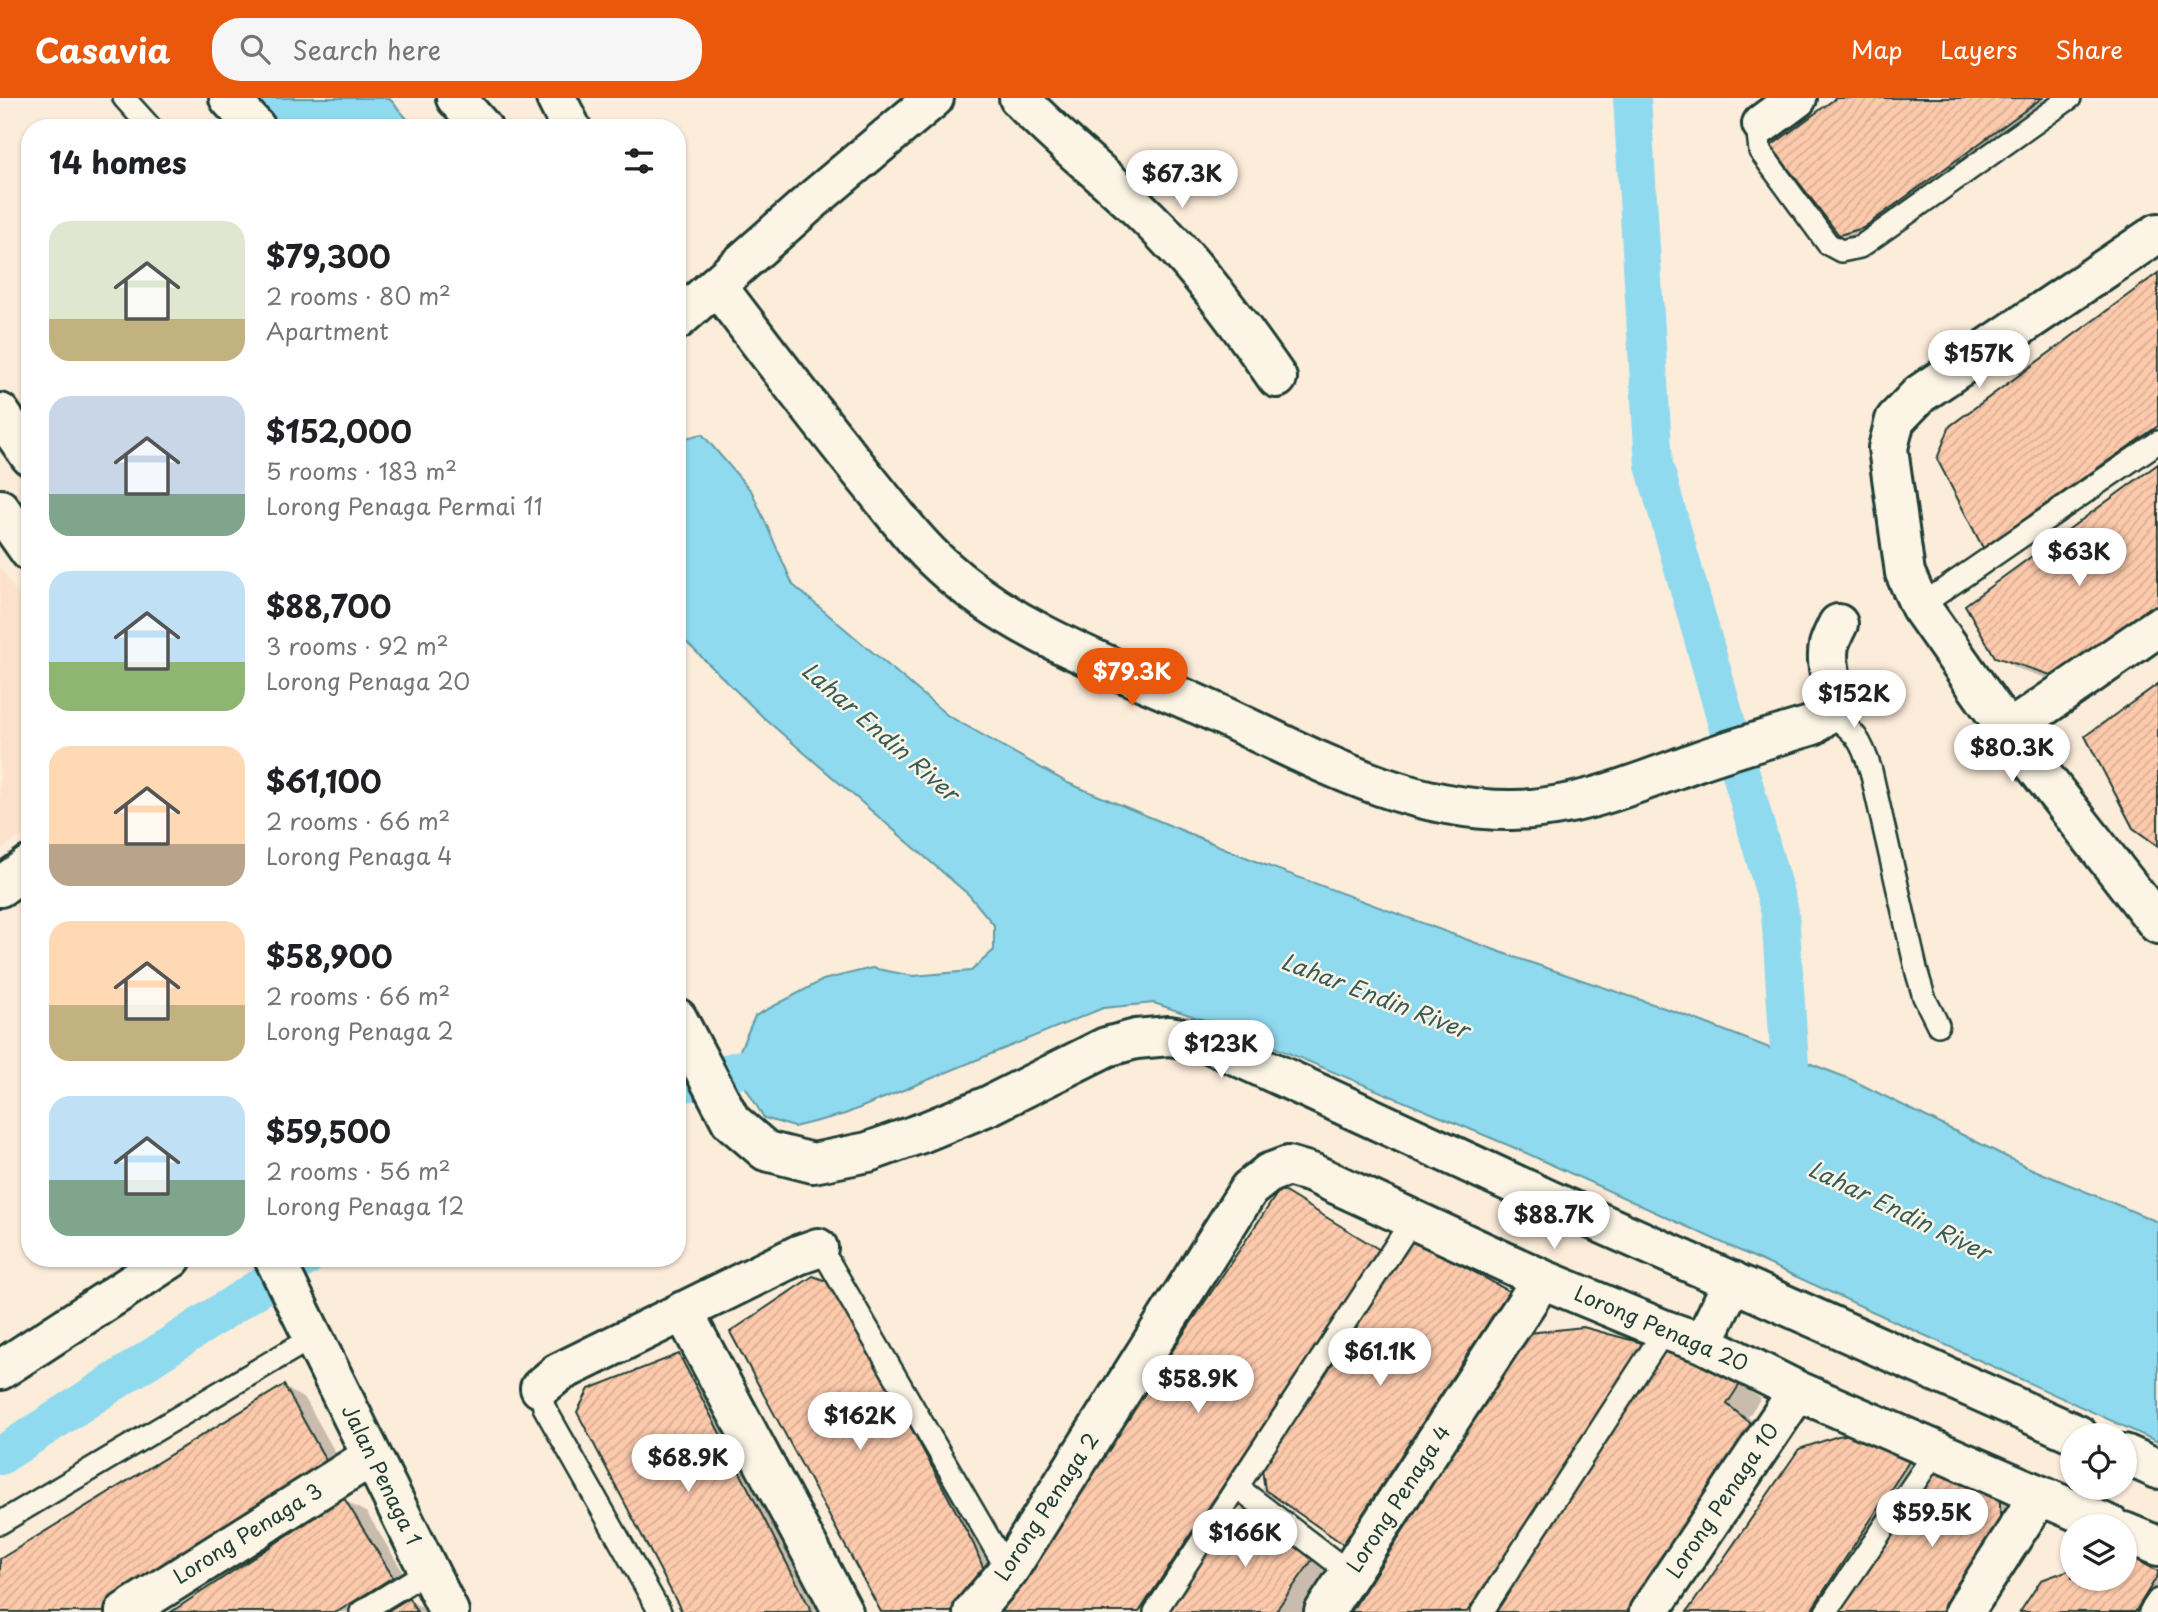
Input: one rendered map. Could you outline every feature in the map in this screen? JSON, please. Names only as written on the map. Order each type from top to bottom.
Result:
[{"type":"street","points":[[229,98],[248,119]]},
{"type":"street","points":[[456,98],[474,119]]},
{"type":"street","points":[[556,98],[566,119]]},
{"type":"street","points":[[686,312],[815,198],[934,98]]},
{"type":"street","points":[[1019,98],[1150,220],[1197,270],[1241,325],[1277,379]]},
{"type":"street","points":[[1762,124],[1797,98]]},
{"type":"street","points":[[2158,233],[1920,394],[1895,420],[1888,448],[1905,573],[1920,606],[2008,731],[2158,924]]},
{"type":"street","points":[[717,286],[834,438],[941,565],[1001,612],[1082,653],[1355,778],[1418,797],[1469,807],[1511,810],[1551,807],[1629,788],[1698,761],[1813,725],[1829,713],[1834,695],[1829,645],[1838,624]]},
{"type":"street","points":[[0,509],[21,539]]},
{"type":"street","points":[[2008,731],[2158,627]]},
{"type":"street","points":[[0,887],[21,872]]},
{"type":"street","points":[[686,1036],[731,1121],[766,1151],[813,1163],[868,1152],[924,1132],[990,1105],[1106,1047],[1169,1036],[1207,1042],[1536,1194],[2060,1427]]},
{"type":"street","name":"Lorong Penaga 20","points":[[1288,1166],[1312,1173],[1542,1279],[1703,1343],[1798,1391],[2082,1514]]},
{"type":"street","name":"Lorong Penaga 2","points":[[973,1612],[1008,1571],[1249,1189],[1269,1173],[1288,1166]]},
{"type":"street","points":[[540,1388],[558,1373],[798,1255],[818,1248]]},
{"type":"street","points":[[0,1370],[158,1267]]},
{"type":"street","name":"Jalan Penaga 1","points":[[279,1267],[449,1612]]},
{"type":"street","name":"Lorong Penaga 4","points":[[1324,1612],[1542,1279]]},
{"type":"street","points":[[1703,1343],[1733,1281]]},
{"type":"street","points":[[683,1311],[843,1612]]},
{"type":"street","name":"Lorong Penaga 10","points":[[1648,1612],[1798,1391]]},
{"type":"street","name":"Lorong Penaga 3","points":[[125,1612],[372,1456]]},
{"type":"street","points":[[2137,1460],[2158,1469]]},
{"type":"street","points":[[1964,1612],[2039,1496]]},
{"type":"street","points":[[2137,1537],[2158,1546]]},
{"type":"lane","points":[[124,98],[143,119]]},
{"type":"lane","points":[[1762,124],[1758,133],[1760,151],[1828,244],[1841,251],[1860,247],[2070,98]]},
{"type":"lane","points":[[1920,606],[2158,442]]},
{"type":"lane","points":[[1829,713],[1854,732],[1864,750],[1917,974],[1924,997],[1938,1025]]},
{"type":"lane","points":[[1155,1612],[1413,1219]]},
{"type":"lane","points":[[818,1248],[829,1262],[1008,1571]]},
{"type":"lane","points":[[0,1523],[308,1325]]},
{"type":"lane","points":[[1482,1612],[1665,1330]]},
{"type":"lane","points":[[540,1388],[544,1407],[660,1612]]},
{"type":"lane","points":[[1826,1612],[1937,1450]]},
{"type":"lane","points":[[1237,1487],[1351,1574]]},
{"type":"lane","points":[[361,1612],[428,1571]]},
{"type":"lane","points":[[2150,1612],[2158,1600]]},
{"type":"shaded area","points":[[0,566],[21,600],[21,836],[0,850]]},
{"type":"water","points":[[249,98],[389,98],[407,119],[268,119]]},
{"type":"water","name":"Lahar Endin River","points":[[702,434],[752,492],[793,585],[947,715],[1068,783],[1260,863],[1514,957],[1679,1013],[1850,1079],[2025,1166],[2158,1222],[2158,1442],[2137,1432],[2137,1423],[2116,1423],[1515,1148],[1231,1029],[1154,1003],[1103,1008],[845,1114],[794,1127],[764,1118],[746,1088],[740,1050],[755,1016],[823,980],[872,968],[913,976],[971,971],[994,950],[994,925],[969,895],[764,718],[686,642],[686,438]]},
{"type":"building","points":[[1836,98],[2042,98],[1863,228],[1839,235],[1771,146]]},
{"type":"building","points":[[2158,273],[2158,426],[1983,548],[1937,459],[1950,426]]},
{"type":"building","points":[[2158,464],[2158,613],[2063,679],[1995,657],[1965,605]]},
{"type":"building","points":[[2158,684],[2158,846],[2133,828],[2085,736]]},
{"type":"building","points":[[1280,1189],[1380,1250],[1139,1612],[998,1612]]},
{"type":"building","points":[[1412,1238],[1509,1291],[1343,1544],[1265,1490],[1262,1469]]},
{"type":"building","points":[[813,1276],[834,1284],[974,1545],[986,1575],[963,1612],[881,1612],[730,1332]]},
{"type":"building","points":[[1583,1327],[1646,1344],[1467,1612],[1351,1612],[1529,1333]]},
{"type":"building","points":[[1667,1346],[1740,1384],[1727,1404],[1754,1426],[1629,1612],[1492,1612]]},
{"type":"building","points":[[679,1354],[812,1612],[682,1612],[577,1412],[589,1389]]},
{"type":"building","points":[[284,1385],[328,1464],[106,1612],[0,1612],[0,1559]]},
{"type":"building","points":[[1867,1432],[1912,1457],[1810,1612],[1687,1612],[1799,1449],[1838,1436]]},
{"type":"building","points":[[1941,1463],[2000,1497],[2000,1534],[1947,1612],[1839,1612]]},
{"type":"building","points":[[344,1498],[393,1577],[337,1612],[171,1612]]},
{"type":"building","points":[[1241,1501],[1315,1556],[1275,1612],[1167,1612]]},
{"type":"building","points":[[2137,1560],[2158,1571],[2135,1612],[2020,1612],[2041,1580],[2060,1573],[2060,1591],[2137,1591]]},
{"type":"building","points":[[409,1598],[417,1612],[386,1612]]},
{"type":"waterway","points":[[1632,98],[1654,465],[1780,912],[1792,1096],[1785,1104]]},
{"type":"waterway","points":[[686,1083],[794,1056]]},
{"type":"waterway","points":[[0,1456],[291,1267]]}]
